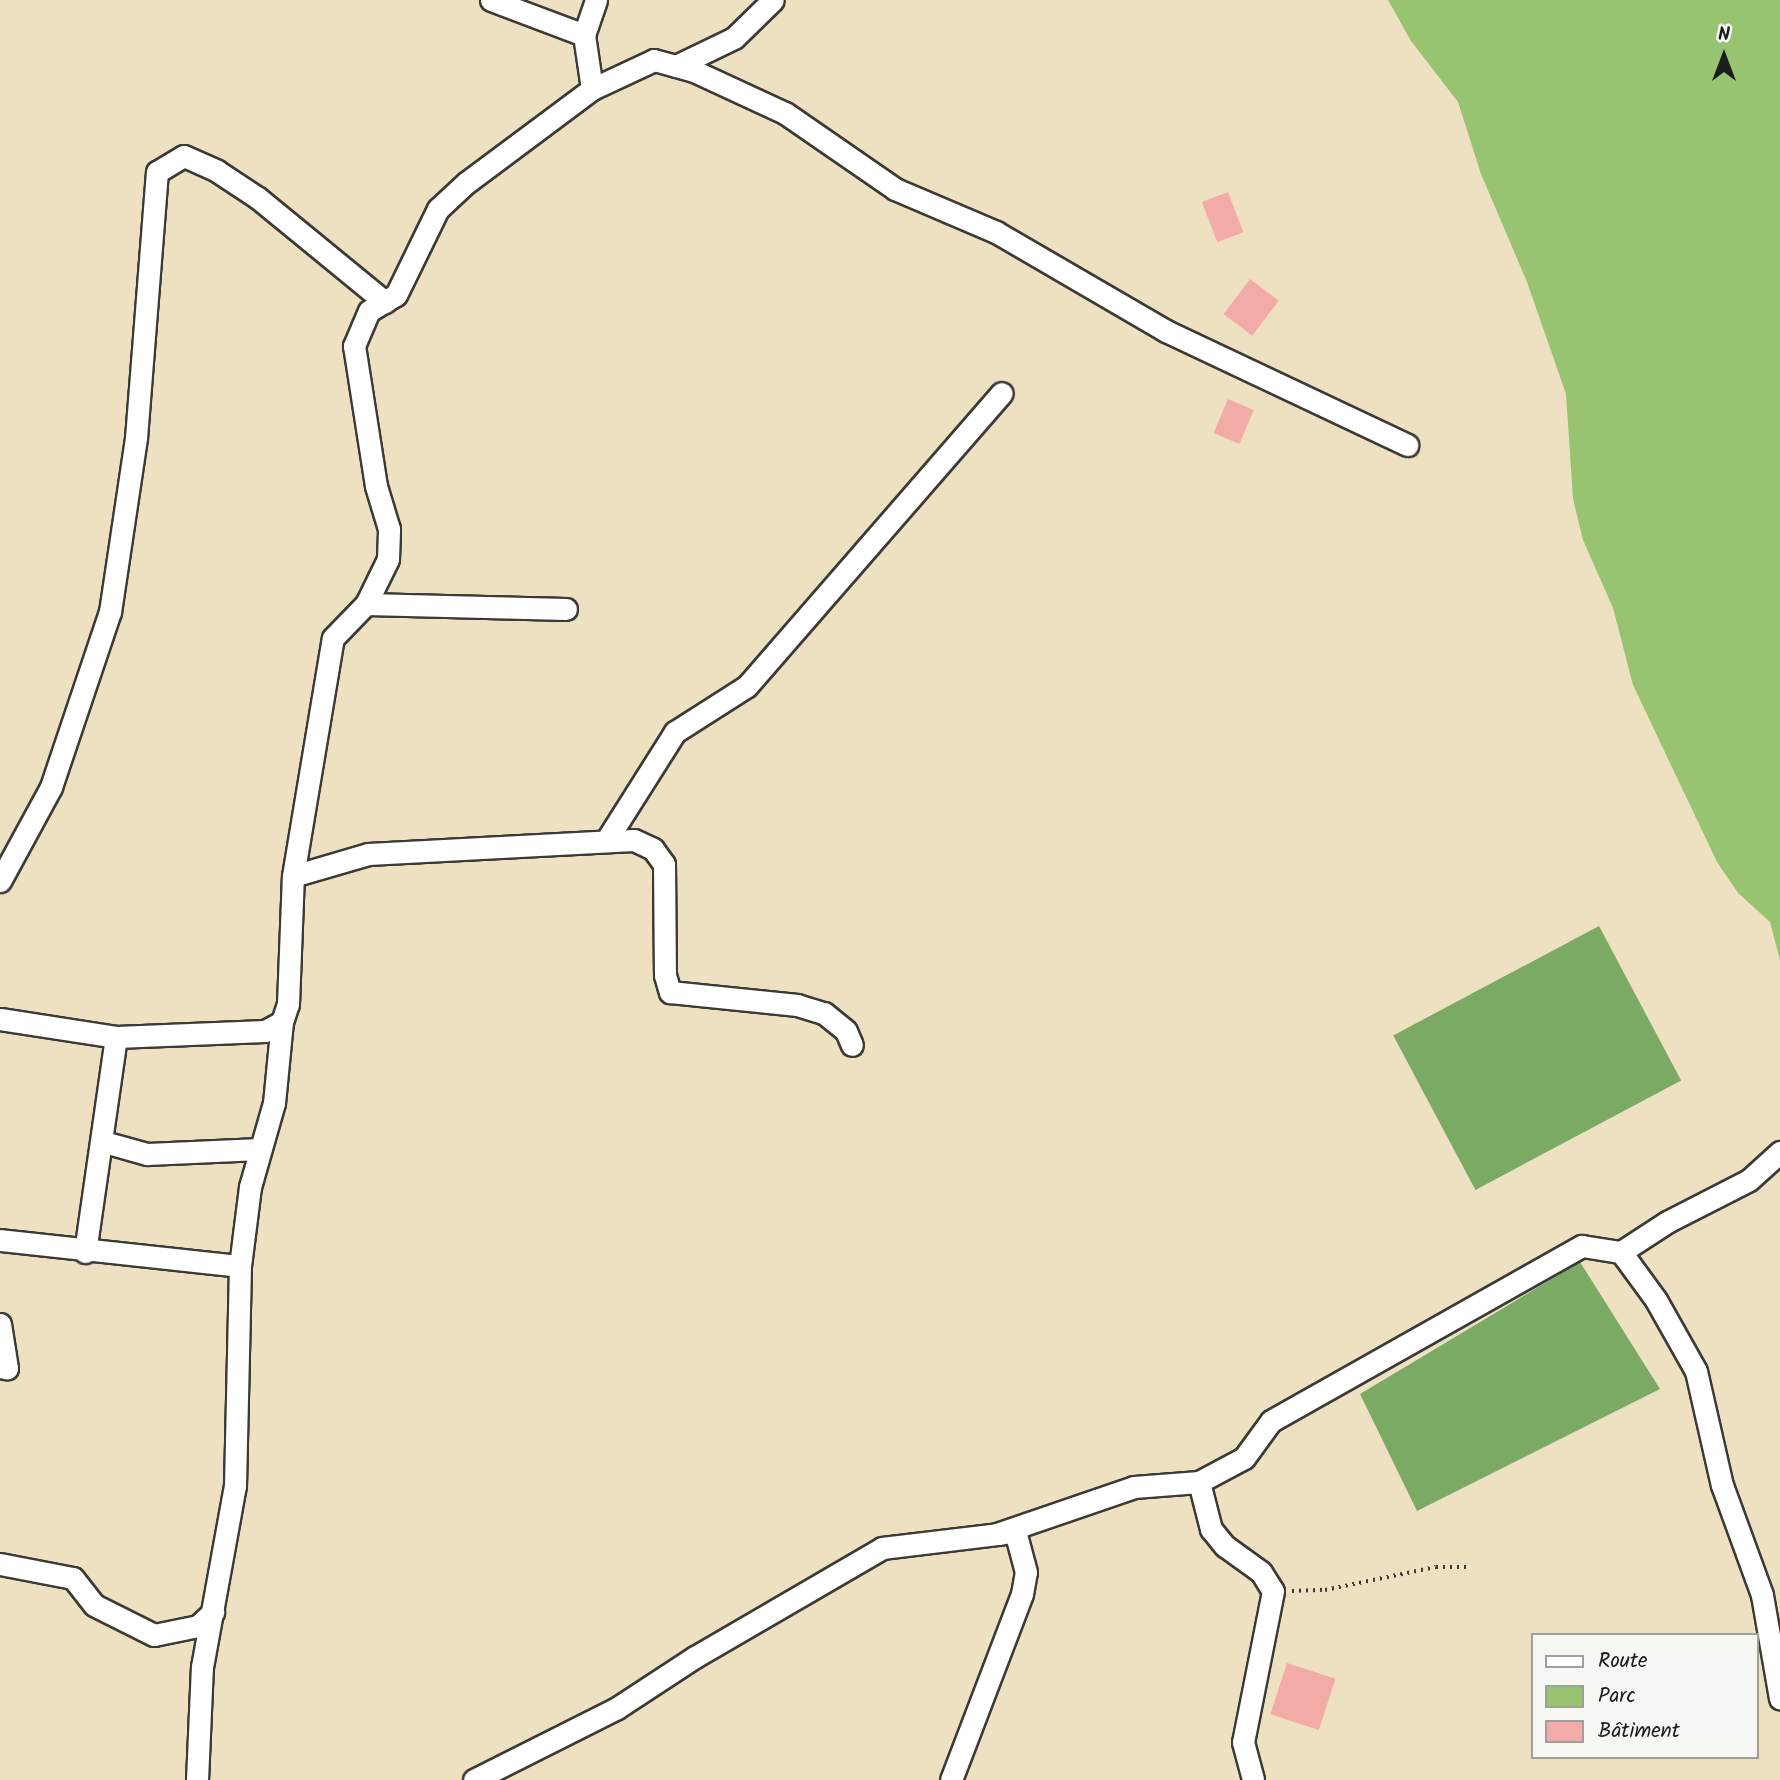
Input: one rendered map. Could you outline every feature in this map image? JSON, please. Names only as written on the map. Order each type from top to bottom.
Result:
[{"type":"street","points":[[491,0],[584,35]]},
{"type":"street","points":[[592,89],[584,35],[596,0]]},
{"type":"street","points":[[676,66],[734,38],[773,0]]},
{"type":"street","points":[[197,1780],[202,1667],[235,1486],[240,1266],[250,1187],[274,1102],[282,1022],[288,1004],[293,876],[333,638],[366,604],[388,559],[388,528],[376,486],[354,346],[369,311],[396,295],[438,209],[500,156],[592,89],[654,60],[676,66],[785,113],[895,189],[996,232],[1166,331],[1407,445]]},
{"type":"street","points":[[0,881],[51,787],[110,612],[136,438],[157,172],[184,156],[217,171],[258,198],[385,302]]},
{"type":"street","points":[[606,841],[676,732],[747,686],[1002,393]]},
{"type":"street","points":[[366,604],[566,609]]},
{"type":"street","points":[[293,876],[368,854],[634,840],[653,849],[664,863],[665,975],[670,992],[806,1008],[832,1019],[846,1031],[852,1045]]},
{"type":"street","points":[[0,1019],[116,1037],[265,1031],[282,1022]]},
{"type":"street","points":[[85,1252],[104,1142],[116,1037]]},
{"type":"street","points":[[104,1142],[147,1154],[260,1149]]},
{"type":"street","points":[[997,1534],[1135,1487],[1199,1482],[1244,1458],[1271,1421],[1582,1246],[1621,1252],[1749,1180],[1780,1152]]},
{"type":"street","points":[[0,1240],[53,1243],[85,1252],[240,1266]]},
{"type":"street","points":[[1621,1252],[1656,1300],[1696,1371],[1722,1485],[1762,1595],[1780,1698]]},
{"type":"street","points":[[0,1324],[7,1368],[0,1367]]},
{"type":"street","points":[[1199,1482],[1211,1529],[1224,1546],[1261,1572],[1273,1591],[1243,1742],[1253,1780]]},
{"type":"street","points":[[474,1780],[617,1708],[695,1657],[883,1548],[1014,1531],[1026,1572],[1023,1594],[951,1780]]},
{"type":"street","points":[[0,1564],[73,1578],[94,1605],[154,1635],[198,1626],[213,1612]]},
{"type":"path","points":[[1273,1591],[1325,1590],[1436,1567],[1471,1567]]},
{"type":"green space","points":[[1388,0],[1780,0],[1780,960],[1770,922],[1738,893],[1717,862],[1633,685],[1613,608],[1583,540],[1573,499],[1566,394],[1527,282],[1481,174],[1458,102],[1411,41]]},
{"type":"green space","points":[[1599,926],[1681,1081],[1475,1190],[1393,1035]]},
{"type":"green space","points":[[1580,1262],[1660,1389],[1417,1511],[1360,1394]]},
{"type":"building","points":[[1228,192],[1243,232],[1217,242],[1202,202]]},
{"type":"building","points":[[1250,279],[1279,301],[1252,336],[1224,314]]},
{"type":"building","points":[[1228,399],[1254,410],[1239,444],[1214,433]]},
{"type":"building","points":[[1287,1663],[1336,1679],[1319,1730],[1270,1714]]}]
